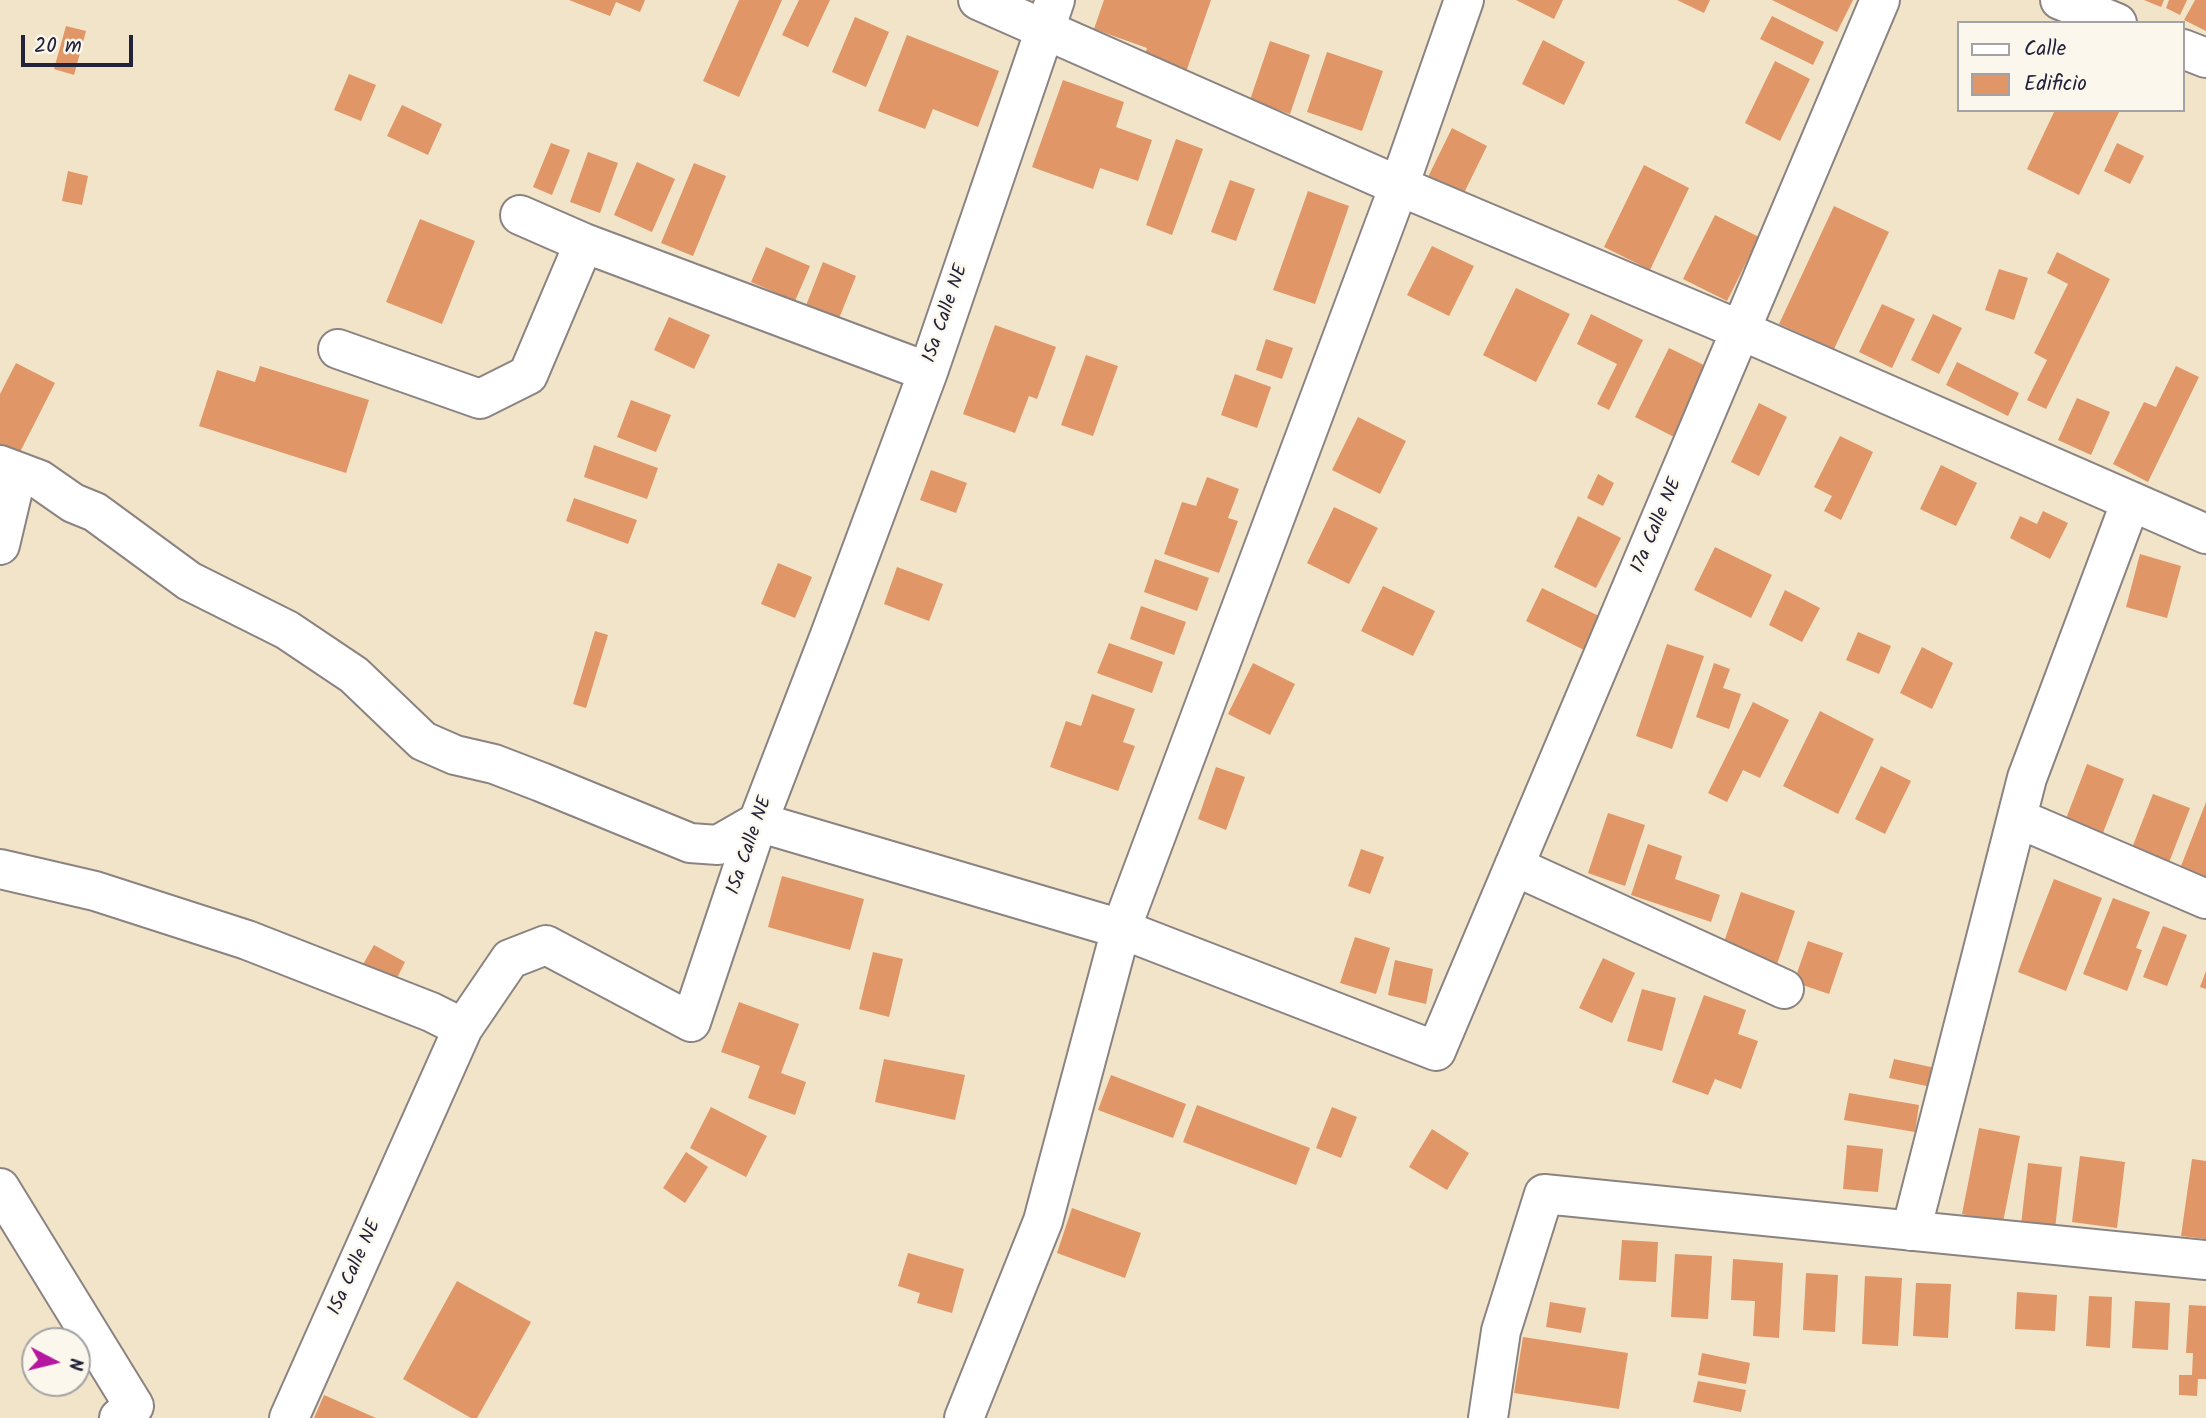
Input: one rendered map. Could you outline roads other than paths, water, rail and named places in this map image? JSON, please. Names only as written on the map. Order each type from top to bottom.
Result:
[{"type":"street","points":[[978,0],[1049,15],[1399,186],[2206,534]]},
{"type":"street","points":[[964,1418],[1043,1221],[1121,929],[1399,186],[1464,0]]},
{"type":"street","name":"17a Calle NE","points":[[1121,929],[1436,1051],[1880,0]]},
{"type":"street","points":[[2060,0],[2112,21]]},
{"type":"street","name":"15a Calle NE","points":[[289,1418],[463,1028],[510,959],[546,945],[691,1022],[758,822],[928,372],[1049,15]]},
{"type":"street","points":[[2185,50],[2206,58]]},
{"type":"street","points":[[520,215],[584,243],[928,372]]},
{"type":"street","points":[[338,349],[480,399],[528,375],[584,243]]},
{"type":"street","points":[[0,545],[9,469],[40,480],[73,503],[95,512],[189,581],[288,630],[354,675],[423,741],[455,755],[494,764],[690,843],[718,845],[758,822],[1121,929]]},
{"type":"street","points":[[1911,1231],[2026,778],[2131,501]]},
{"type":"street","points":[[2017,818],[2206,899]]},
{"type":"street","points":[[1514,866],[1784,989]]},
{"type":"street","points":[[0,869],[95,891],[247,940],[431,1012],[463,1028]]},
{"type":"street","points":[[0,1188],[134,1406],[119,1418]]},
{"type":"street","points":[[1488,1418],[1501,1331],[1544,1194],[2206,1260]]}]
